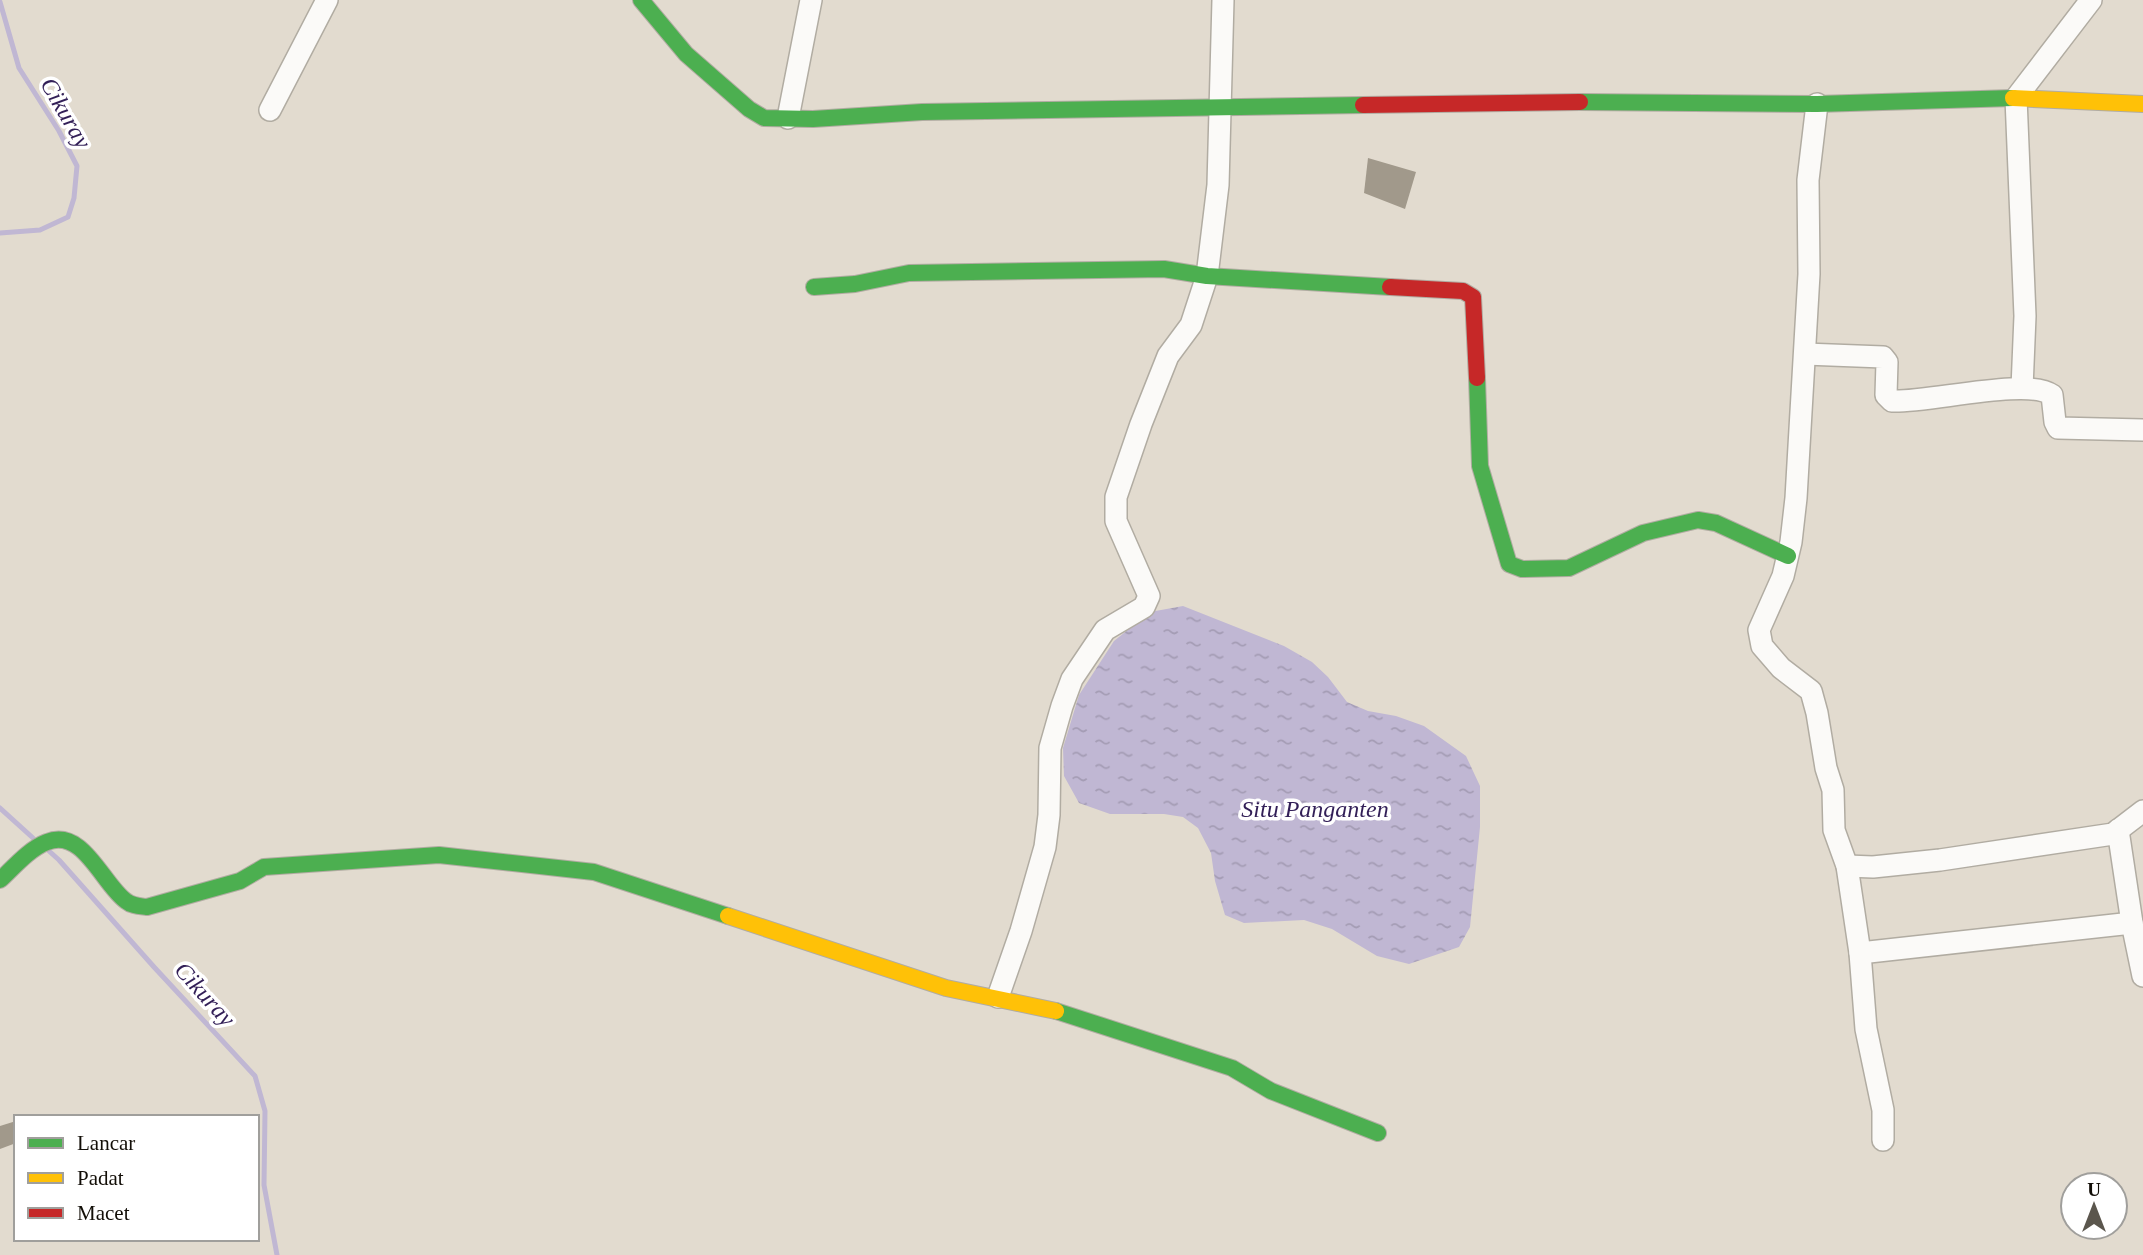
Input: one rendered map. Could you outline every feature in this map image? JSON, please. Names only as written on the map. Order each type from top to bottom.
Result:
[{"type":"street","points":[[270,110],[327,0]]},
{"type":"street","points":[[641,0],[686,54],[749,109],[764,118],[813,119],[922,112],[1221,109],[1524,101],[1817,104],[2015,98],[2143,104]]},
{"type":"street","points":[[788,118],[811,0]]},
{"type":"street","points":[[998,998],[1045,847],[1049,815],[1050,748],[1072,679],[1105,630],[1144,607],[1148,601],[1149,596],[1116,521],[1116,497],[1168,356],[1191,325],[1207,276],[1217,185],[1223,0]]},
{"type":"street","points":[[2022,388],[2025,316],[2015,98],[2091,0]]},
{"type":"street","points":[[1817,104],[1808,180],[1810,274],[1796,498],[1783,576],[1759,630],[1762,646],[1781,668],[1811,691],[1833,790],[1834,830],[1847,866],[1860,953],[1866,1029],[1883,1110],[1883,1140]]},
{"type":"street","points":[[814,287],[855,284],[909,273],[1164,270],[1207,276],[1463,291],[1474,297],[1480,466],[1505,558],[1509,564],[1514,568],[1561,570],[1643,533],[1698,520],[1717,523],[1788,556]]},
{"type":"street","points":[[1805,354],[1883,357],[1886,362],[1886,395],[1892,401],[2022,388],[2044,390],[2052,395],[2054,422],[2058,428],[2143,430]]},
{"type":"street","points":[[1847,866],[1873,867],[1940,860],[2113,834],[2143,811]]},
{"type":"street","points":[[2118,830],[2143,976]]},
{"type":"street","points":[[0,880],[31,852],[50,840],[67,842],[86,853],[122,899],[140,907],[150,907],[235,883],[264,867],[439,855],[586,870],[612,876],[946,988],[1051,1010],[1125,1032],[1232,1068],[1271,1091],[1378,1133]]},
{"type":"street","points":[[1860,953],[2132,923]]},
{"type":"water","name":"Situ Panganten","points":[[1183,606],[1284,646],[1312,662],[1328,677],[1347,702],[1368,711],[1396,716],[1424,726],[1466,756],[1480,786],[1480,827],[1470,927],[1459,947],[1409,964],[1377,956],[1332,929],[1304,920],[1244,923],[1225,915],[1215,881],[1211,853],[1198,828],[1183,817],[1164,814],[1110,814],[1079,803],[1064,776],[1063,748],[1079,695],[1114,641],[1150,612]]},
{"type":"building","points":[[1368,158],[1416,172],[1405,209],[1364,193]]},
{"type":"building","points":[[14,1122],[14,1144],[0,1149],[0,1126]]},
{"type":"waterway","name":"Cikuray","points":[[0,2],[19,68],[59,131],[77,166],[74,198],[68,217],[40,230],[0,233]]},
{"type":"waterway","name":"Cikuray","points":[[0,808],[33,838]]},
{"type":"waterway","name":"Cikuray","points":[[49,851],[255,1076],[265,1111],[264,1185],[277,1255]]},
{"type":"traffic: fast","points":[[641,0],[686,54],[749,109],[764,118],[813,119],[922,112],[1363,105]]},
{"type":"traffic: fast","points":[[1580,102],[1817,104],[2013,98]]},
{"type":"traffic: fast","points":[[814,287],[855,284],[909,273],[1164,269],[1207,276],[1390,287]]},
{"type":"traffic: fast","points":[[1477,378],[1480,466],[1509,564],[1522,569],[1569,568],[1643,533],[1698,520],[1716,523],[1788,556]]},
{"type":"traffic: fast","points":[[0,880],[34,849],[47,842],[60,840],[82,850],[126,901],[147,907],[240,881],[264,867],[439,855],[594,872],[728,916]]},
{"type":"traffic: fast","points":[[1056,1011],[1232,1068],[1271,1091],[1378,1133]]},
{"type":"traffic: slow","points":[[2013,98],[2143,104]]},
{"type":"traffic: slow","points":[[728,916],[946,988],[1056,1011]]},
{"type":"traffic: jam","points":[[1363,105],[1580,102]]},
{"type":"traffic: jam","points":[[1390,287],[1463,291],[1473,297],[1477,378]]}]
